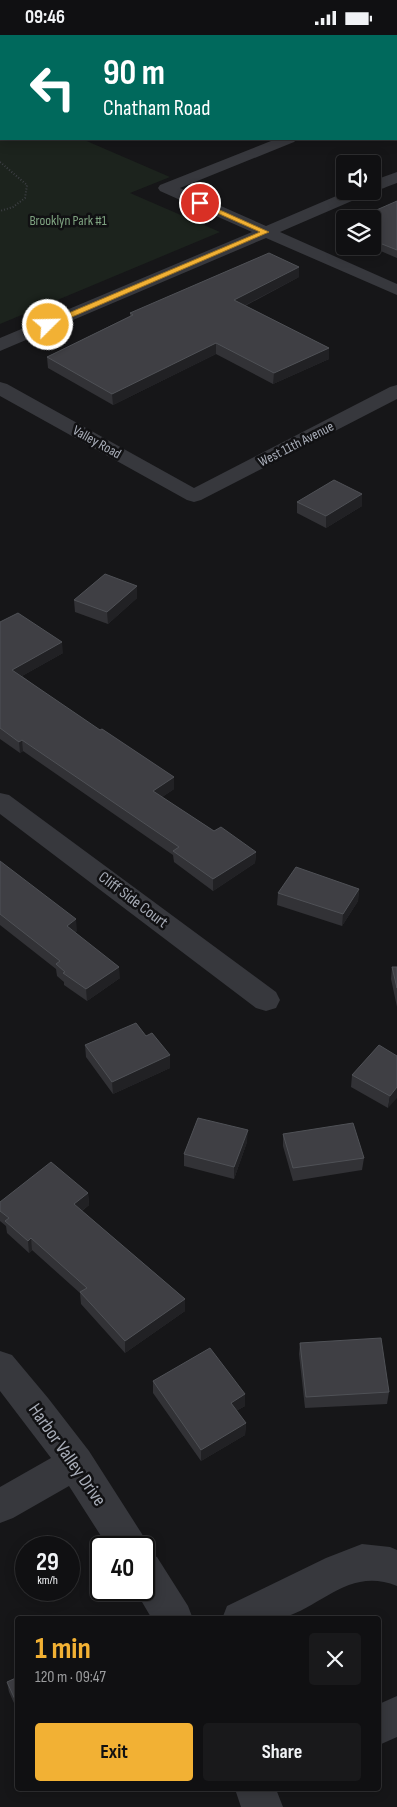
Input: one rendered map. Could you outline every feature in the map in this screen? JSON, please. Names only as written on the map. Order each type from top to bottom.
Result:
[{"type":"street","points":[[286,140],[166,188],[397,290]]},
{"type":"street","points":[[381,183],[397,177]]},
{"type":"street","points":[[0,345],[341,200]]},
{"type":"street","points":[[376,281],[397,271]]},
{"type":"street","name":"Valley Road","points":[[0,388],[194,496]]},
{"type":"street","name":"West 11th Avenue","points":[[194,496],[397,391]]},
{"type":"street","name":"Cliff Side Court","points":[[0,801],[266,999]]},
{"type":"street","name":"Harbor Valley Drive","points":[[0,1366],[21,1389],[76,1463],[123,1536]]},
{"type":"street","points":[[0,1506],[76,1463]]},
{"type":"street","points":[[247,1616],[339,1571],[362,1562],[390,1565],[397,1568]]},
{"type":"street","points":[[155,1588],[172,1616]]},
{"type":"street","points":[[381,1724],[397,1716]]},
{"type":"street","points":[[257,1791],[262,1807]]},
{"type":"path","points":[[0,162],[7,166],[12,175],[26,185],[25,198],[13,207],[0,211]]},
{"type":"green space","name":"Brooklyn Park #1","points":[[0,140],[84,140],[170,177],[130,193],[220,232],[0,324]]},
{"type":"building","points":[[397,201],[397,250],[381,244],[381,210],[376,210]]},
{"type":"building","points":[[269,253],[299,267],[234,300],[329,348],[274,373],[216,343],[112,394],[47,357],[133,315],[130,313]]},
{"type":"building","points":[[334,480],[362,494],[326,516],[297,502]]},
{"type":"building","points":[[105,574],[137,586],[107,612],[74,600]]},
{"type":"building","points":[[18,613],[62,642],[12,670],[100,730],[102,729],[174,777],[153,791],[214,831],[221,827],[256,852],[213,879],[173,851],[179,847],[22,740],[19,742],[0,728],[0,622]]},
{"type":"building","points":[[0,861],[76,919],[67,926],[119,967],[86,989],[63,973],[65,972],[56,964],[60,961],[0,914]]},
{"type":"building","points":[[296,867],[359,889],[343,914],[278,893]]},
{"type":"building","points":[[392,967],[397,967],[397,988]]},
{"type":"building","points":[[136,1023],[146,1036],[152,1033],[170,1055],[112,1082],[85,1045]]},
{"type":"building","points":[[379,1045],[397,1056],[397,1087],[390,1096],[352,1075]]},
{"type":"building","points":[[198,1118],[248,1130],[234,1167],[184,1154]]},
{"type":"building","points":[[353,1123],[364,1158],[293,1168],[283,1134]]},
{"type":"building","points":[[51,1162],[88,1193],[74,1204],[185,1299],[125,1341],[80,1292],[87,1288],[31,1238],[28,1241],[5,1221],[9,1218],[0,1211],[0,1202]]},
{"type":"building","points":[[381,1338],[389,1392],[306,1397],[300,1343]]},
{"type":"building","points":[[210,1348],[245,1394],[231,1403],[246,1423],[201,1450],[153,1381]]},
{"type":"building","points":[[15,1678],[15,1699],[7,1682]]},
{"type":"route","points":[[48,325],[266,232],[200,203]]}]
